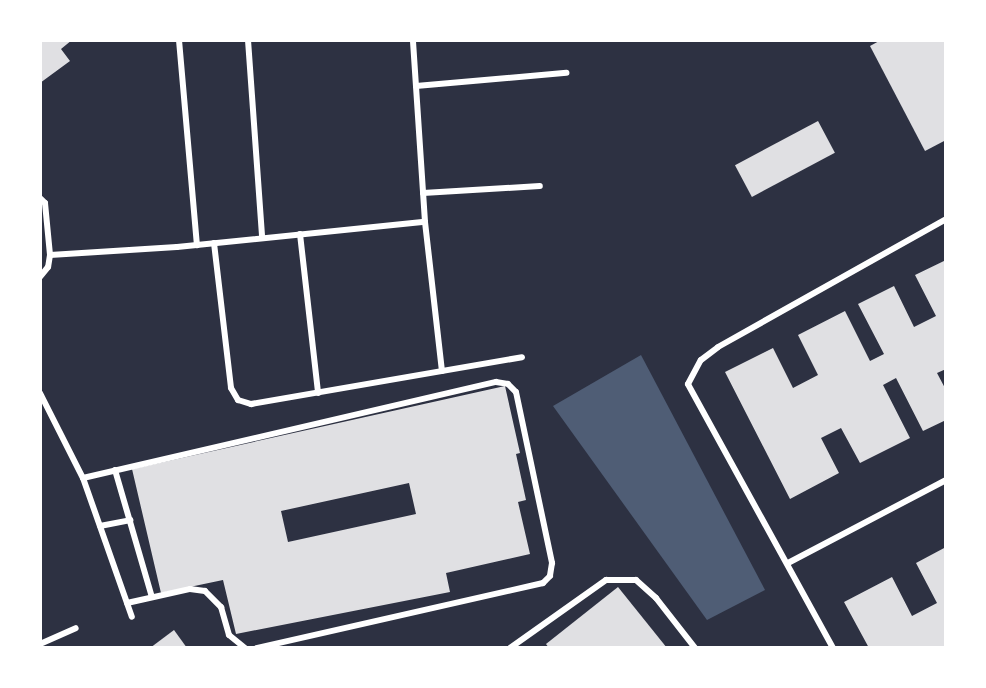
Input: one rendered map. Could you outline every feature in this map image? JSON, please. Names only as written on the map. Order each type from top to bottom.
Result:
[{"type":"street","points":[[179,40],[197,245]]},
{"type":"street","points":[[248,40],[262,237]]},
{"type":"street","points":[[413,40],[425,222],[442,371]]},
{"type":"street","points":[[416,86],[566,73]]},
{"type":"street","points":[[423,193],[540,186]]},
{"type":"street","points":[[40,198],[45,203],[50,255],[48,267],[40,277]]},
{"type":"street","points":[[833,648],[788,562],[688,384],[701,360],[718,347],[945,219]]},
{"type":"street","points":[[50,255],[197,245],[425,222]]},
{"type":"street","points":[[300,234],[318,393]]},
{"type":"street","points":[[214,243],[231,388],[238,400],[251,404],[522,357]]},
{"type":"street","points":[[83,478],[496,382],[508,384],[516,392],[552,562],[550,576],[543,583],[256,648]]},
{"type":"street","points":[[40,393],[83,478],[132,617]]},
{"type":"street","points":[[115,470],[152,597]]},
{"type":"street","points":[[788,562],[945,480]]},
{"type":"street","points":[[100,526],[130,520]]},
{"type":"street","points":[[510,648],[606,580],[636,580],[656,598],[695,648]]},
{"type":"street","points":[[127,603],[190,589],[205,591],[221,607],[229,635],[245,648]]},
{"type":"street","points":[[40,644],[76,628]]},
{"type":"water","points":[[641,355],[765,590],[707,620],[553,406]]},
{"type":"building","points":[[40,40],[72,40],[61,49],[70,61],[40,83]]},
{"type":"building","points":[[881,40],[946,40],[946,140],[925,151],[870,46]]},
{"type":"building","points":[[818,121],[835,153],[752,197],[735,165]]},
{"type":"building","points":[[946,260],[946,369],[937,373],[946,390],[946,420],[923,431],[896,378],[883,385],[910,438],[860,463],[841,428],[821,438],[839,473],[790,499],[725,372],[773,348],[793,388],[818,375],[798,335],[845,311],[870,361],[884,354],[858,304],[894,286],[914,327],[936,316],[915,275]]},
{"type":"building","points":[[505,386],[520,453],[516,454],[526,500],[518,502],[530,554],[446,573],[450,592],[236,634],[223,580],[161,593],[132,469]],"holes":[[[409,483],[416,514],[288,542],[281,511]]]},
{"type":"building","points":[[946,547],[946,648],[869,648],[844,602],[892,577],[912,616],[937,603],[916,563]]},
{"type":"building","points":[[618,587],[667,648],[549,648],[546,644]]},
{"type":"building","points":[[174,630],[187,648],[150,648]]}]
